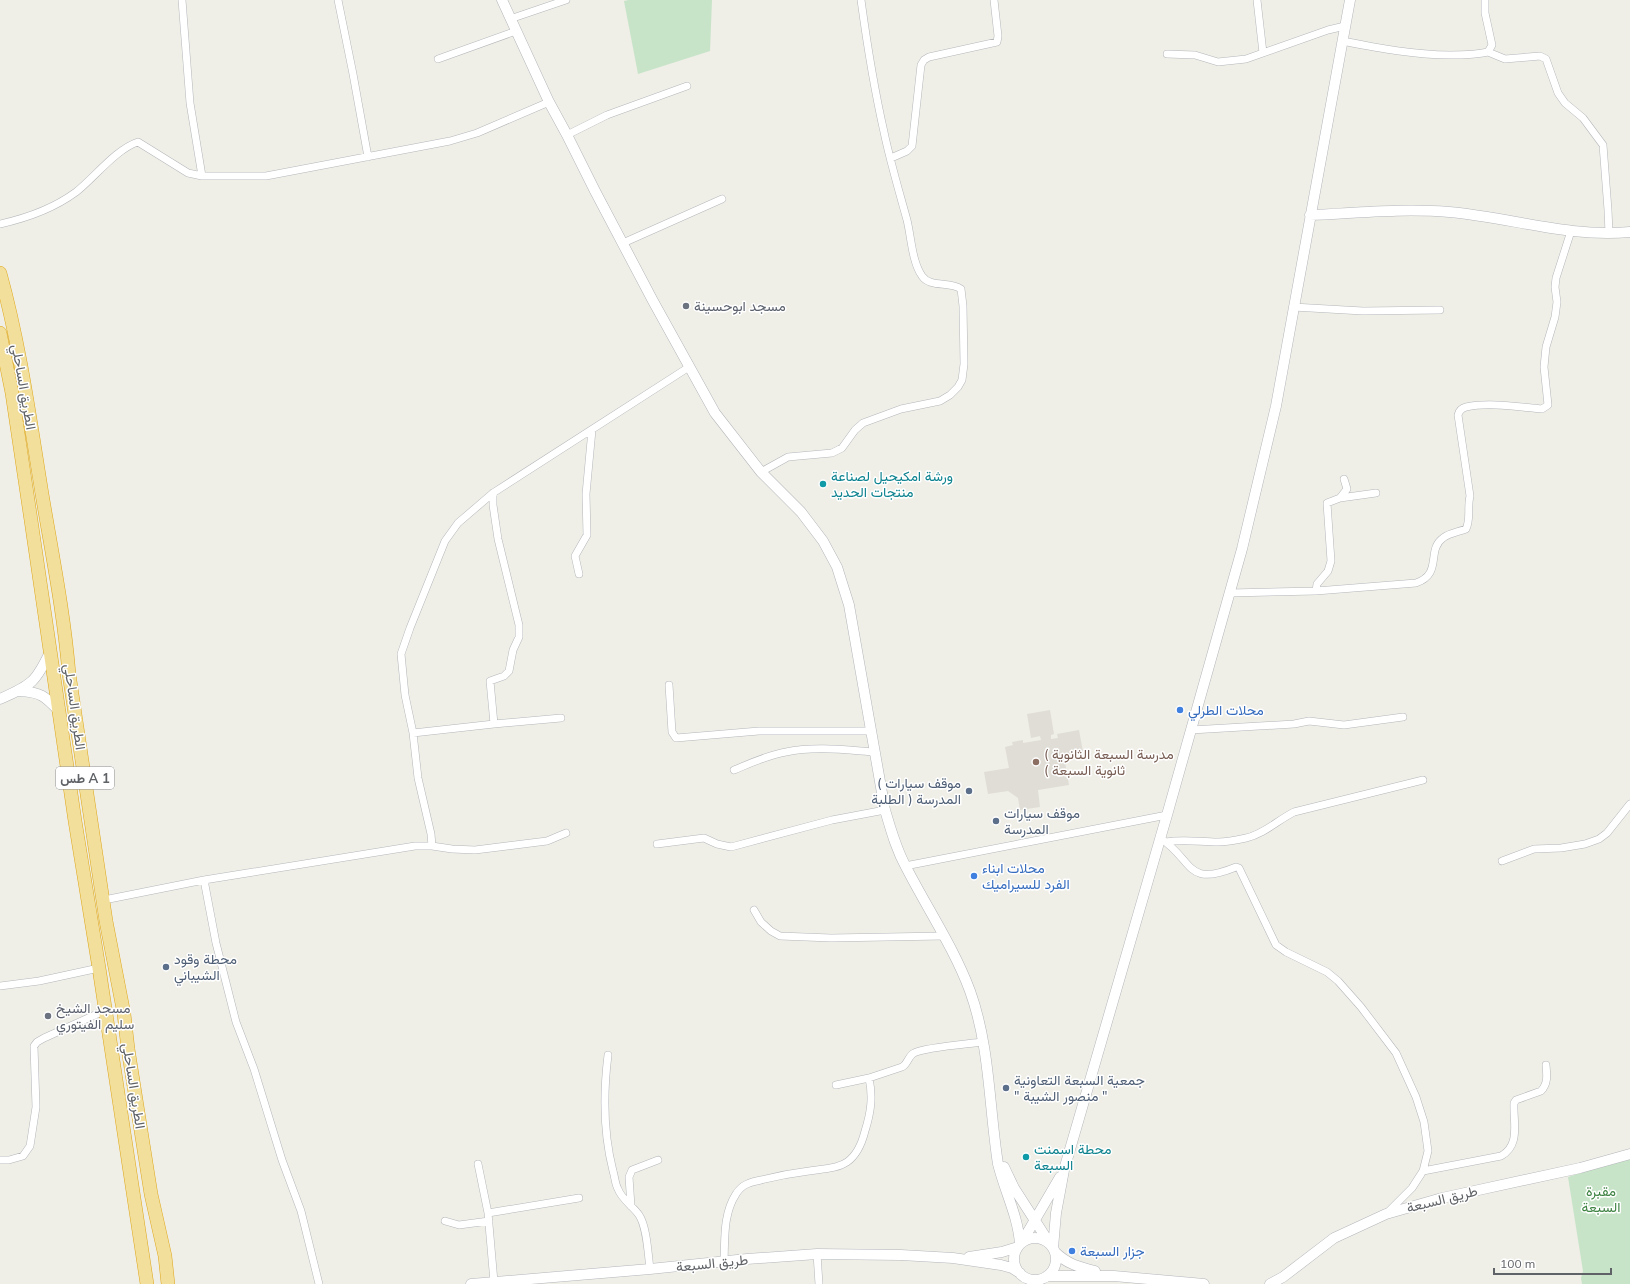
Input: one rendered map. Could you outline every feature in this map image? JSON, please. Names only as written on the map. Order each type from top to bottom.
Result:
[{"type":"highway","name":"الطريق الساحلي","points":[[0,273],[14,331],[28,406],[66,634],[69,674],[106,921],[124,1014],[128,1049],[151,1194],[164,1256],[168,1284]]},
{"type":"highway","name":"الطريق الساحلي","points":[[0,333],[12,393],[75,821],[106,1010],[147,1284]]},
{"type":"highway","points":[[75,821],[90,817]]},
{"type":"highway","points":[[164,1256],[176,1280],[180,1284]]},
{"type":"highway","points":[[140,1284],[144,1267]]},
{"type":"street","points":[[182,0],[190,104],[202,176]]},
{"type":"street","points":[[338,0],[368,157]]},
{"type":"street","points":[[502,0],[549,102],[595,192],[715,413],[761,472],[801,512],[823,541],[837,567],[849,606],[885,810],[905,866],[943,936],[970,992],[982,1042],[1002,1179],[1016,1218],[1020,1244]]},
{"type":"street","points":[[510,19],[566,0]]},
{"type":"street","points":[[761,472],[788,457],[832,453],[842,448],[855,430],[863,424],[901,409],[940,401],[950,395],[958,387],[962,380],[964,364],[963,306],[961,289],[952,285],[927,280],[922,276],[916,262],[884,133],[868,51],[861,0]]},
{"type":"street","points":[[891,158],[907,151],[912,146],[921,65],[924,60],[929,57],[997,42],[998,36],[994,0]]},
{"type":"street","points":[[1257,0],[1263,53]]},
{"type":"street","points":[[1053,1249],[1056,1213],[1064,1170],[1163,840],[1167,815],[1230,593],[1276,406],[1350,0]]},
{"type":"street","points":[[1485,0],[1485,13],[1492,45],[1488,52]]},
{"type":"street","points":[[1167,54],[1195,55],[1218,62],[1246,59],[1328,30],[1345,26]]},
{"type":"street","points":[[438,59],[516,31]]},
{"type":"street","points":[[1342,41],[1399,52],[1435,55],[1462,55],[1488,52],[1505,59],[1540,56],[1546,59],[1558,92],[1565,103],[1583,118],[1603,145],[1609,233]]},
{"type":"street","points":[[567,135],[607,115],[687,86]]},
{"type":"street","points":[[0,224],[38,214],[57,205],[76,192],[105,165],[131,144],[138,142],[188,173],[202,176],[266,176],[418,148],[456,139],[477,133],[549,102]]},
{"type":"street","points":[[623,243],[722,199]]},
{"type":"street","points":[[1310,215],[1417,210],[1450,212],[1570,231],[1609,233],[1630,232]]},
{"type":"street","points":[[1230,593],[1316,591],[1416,583],[1422,581],[1428,576],[1432,570],[1436,552],[1442,538],[1466,530],[1470,522],[1468,505],[1470,496],[1458,415],[1460,411],[1466,407],[1497,406],[1542,409],[1548,405],[1544,368],[1546,347],[1555,318],[1557,302],[1555,287],[1556,278],[1570,231]]},
{"type":"street","points":[[1294,307],[1363,311],[1440,310]]},
{"type":"street","points":[[432,846],[431,834],[418,778],[413,733],[405,695],[401,654],[436,562],[450,534],[458,523],[493,493],[689,367]]},
{"type":"street","points":[[579,574],[575,556],[587,534],[586,494],[592,430]]},
{"type":"street","points":[[1340,498],[1348,489],[1344,479]]},
{"type":"street","points":[[493,493],[493,505],[498,539],[519,625],[519,637],[513,650],[509,671],[504,676],[490,682],[494,724]]},
{"type":"street","points":[[1316,591],[1317,584],[1328,571],[1331,561],[1327,503],[1340,498],[1376,493]]},
{"type":"street","points":[[0,700],[33,682],[51,650]]},
{"type":"street","points":[[669,685],[672,732],[676,738],[759,731],[872,730]]},
{"type":"street","points":[[19,691],[29,691],[43,695],[60,713]]},
{"type":"street","points":[[1191,730],[1294,724],[1309,721],[1344,725],[1403,717]]},
{"type":"street","points":[[413,733],[561,718]]},
{"type":"street","points":[[734,770],[786,752],[834,749],[875,752]]},
{"type":"street","points":[[1163,840],[1220,842],[1245,838],[1267,829],[1285,816],[1294,812],[1423,780]]},
{"type":"street","points":[[1502,861],[1534,849],[1561,848],[1585,844],[1599,839],[1607,833],[1630,804]]},
{"type":"street","points":[[657,844],[704,838],[717,844],[731,846],[832,820],[885,810]]},
{"type":"street","points":[[905,866],[1167,815]]},
{"type":"street","points":[[104,900],[204,880],[415,846],[475,850],[547,841],[566,833]]},
{"type":"street","points":[[1163,840],[1193,870],[1200,874],[1213,875],[1236,867],[1239,868],[1276,945],[1286,952],[1327,972],[1338,980],[1361,1007],[1396,1053],[1416,1097],[1424,1122],[1428,1151],[1423,1171],[1412,1188],[1386,1214]]},
{"type":"street","points":[[204,880],[216,943],[236,1022],[254,1069],[282,1160],[301,1211],[319,1284]]},
{"type":"street","points":[[754,910],[761,922],[771,931],[780,936],[839,938],[943,936]]},
{"type":"street","points":[[0,986],[39,981],[99,968]]},
{"type":"street","points":[[0,1160],[9,1160],[23,1156],[30,1146],[36,1107],[34,1046],[37,1042],[44,1038],[106,1010]]},
{"type":"street","points":[[836,1085],[869,1078],[902,1067],[906,1065],[911,1055],[921,1050],[982,1042]]},
{"type":"street","points":[[608,1055],[605,1097],[605,1134],[618,1190],[639,1215],[643,1224],[650,1269]]},
{"type":"street","points":[[1423,1171],[1502,1156],[1508,1152],[1515,1138],[1514,1103],[1516,1100],[1544,1089],[1547,1077],[1546,1065]]},
{"type":"street","points":[[724,1262],[725,1228],[728,1213],[736,1193],[745,1184],[774,1176],[835,1167],[847,1163],[855,1155],[863,1140],[870,1117],[872,1094],[869,1078]]},
{"type":"street","points":[[997,1153],[1014,1188],[1053,1249],[1056,1259],[1055,1265],[1045,1279]]},
{"type":"street","name":"طريق السبعة","points":[[1270,1284],[1283,1277],[1334,1238],[1386,1214],[1449,1196],[1580,1168],[1630,1154]]},
{"type":"street","points":[[631,1206],[629,1178],[632,1170],[658,1160]]},
{"type":"street","points":[[478,1164],[489,1217],[491,1283]]},
{"type":"street","points":[[1023,1278],[1016,1267],[1014,1260],[1015,1253],[1064,1170]]},
{"type":"street","points":[[445,1221],[459,1225],[489,1217],[579,1198]]},
{"type":"street","points":[[953,1258],[1002,1252],[1029,1238],[1037,1238],[1045,1240],[1063,1260],[1076,1266],[1114,1276]]},
{"type":"street","points":[[817,1254],[818,1284]]},
{"type":"street","name":"طريق السبعة","points":[[471,1284],[817,1254],[901,1255],[953,1258]]},
{"type":"street","points":[[953,1258],[1012,1268],[1023,1278],[1045,1279],[1114,1276],[1204,1284]]},
{"type":"shaded area","name":"( مدرسة السبعة الثانوية ( ثانوية السبعة","points":[[1050,710],[1054,734],[1051,735],[1051,739],[1058,738],[1057,734],[1079,730],[1083,752],[1064,756],[1069,785],[1038,790],[1040,807],[1020,810],[1018,798],[1008,791],[988,794],[984,772],[1009,768],[1005,747],[1013,745],[1012,742],[1023,740],[1023,743],[1041,740],[1040,736],[1031,738],[1027,714]]},
{"type":"green space","points":[[712,0],[710,51],[638,74],[624,1]]},
{"type":"green space","name":"مقبرة السبعة","points":[[1630,1157],[1630,1284],[1582,1284],[1581,1278],[1583,1271],[1568,1177]]},
{"type":"place","name":"مسجد ابوحسينة","points":[[686,306]]},
{"type":"place","name":"ورشة امكيحيل لصناعة منتجات الحديد","points":[[823,484]]},
{"type":"place","name":"محلات الطرلي","points":[[1180,710]]},
{"type":"place","name":"( مدرسة السبعة الثانوية ( ثانوية السبعة","points":[[1036,762]]},
{"type":"place","name":"( موقف سيارات المدرسة ( الطلبة","points":[[969,791]]},
{"type":"place","name":"موقف سيارات المدرسة","points":[[996,821]]},
{"type":"place","name":"محلات ابناء الفرد للسيراميك","points":[[974,876]]},
{"type":"place","name":"محطة وقود الشيباني","points":[[166,967]]},
{"type":"place","name":"مسجد الشيخ سليم الفيتوري","points":[[48,1016]]},
{"type":"place","name":"جمعية السبعة التعاونية \" منصور الشيبة \"","points":[[1006,1088]]},
{"type":"place","name":"محطة اسمنت السبعة","points":[[1026,1157]]},
{"type":"place","name":"جزار السبعة","points":[[1072,1251]]}]
